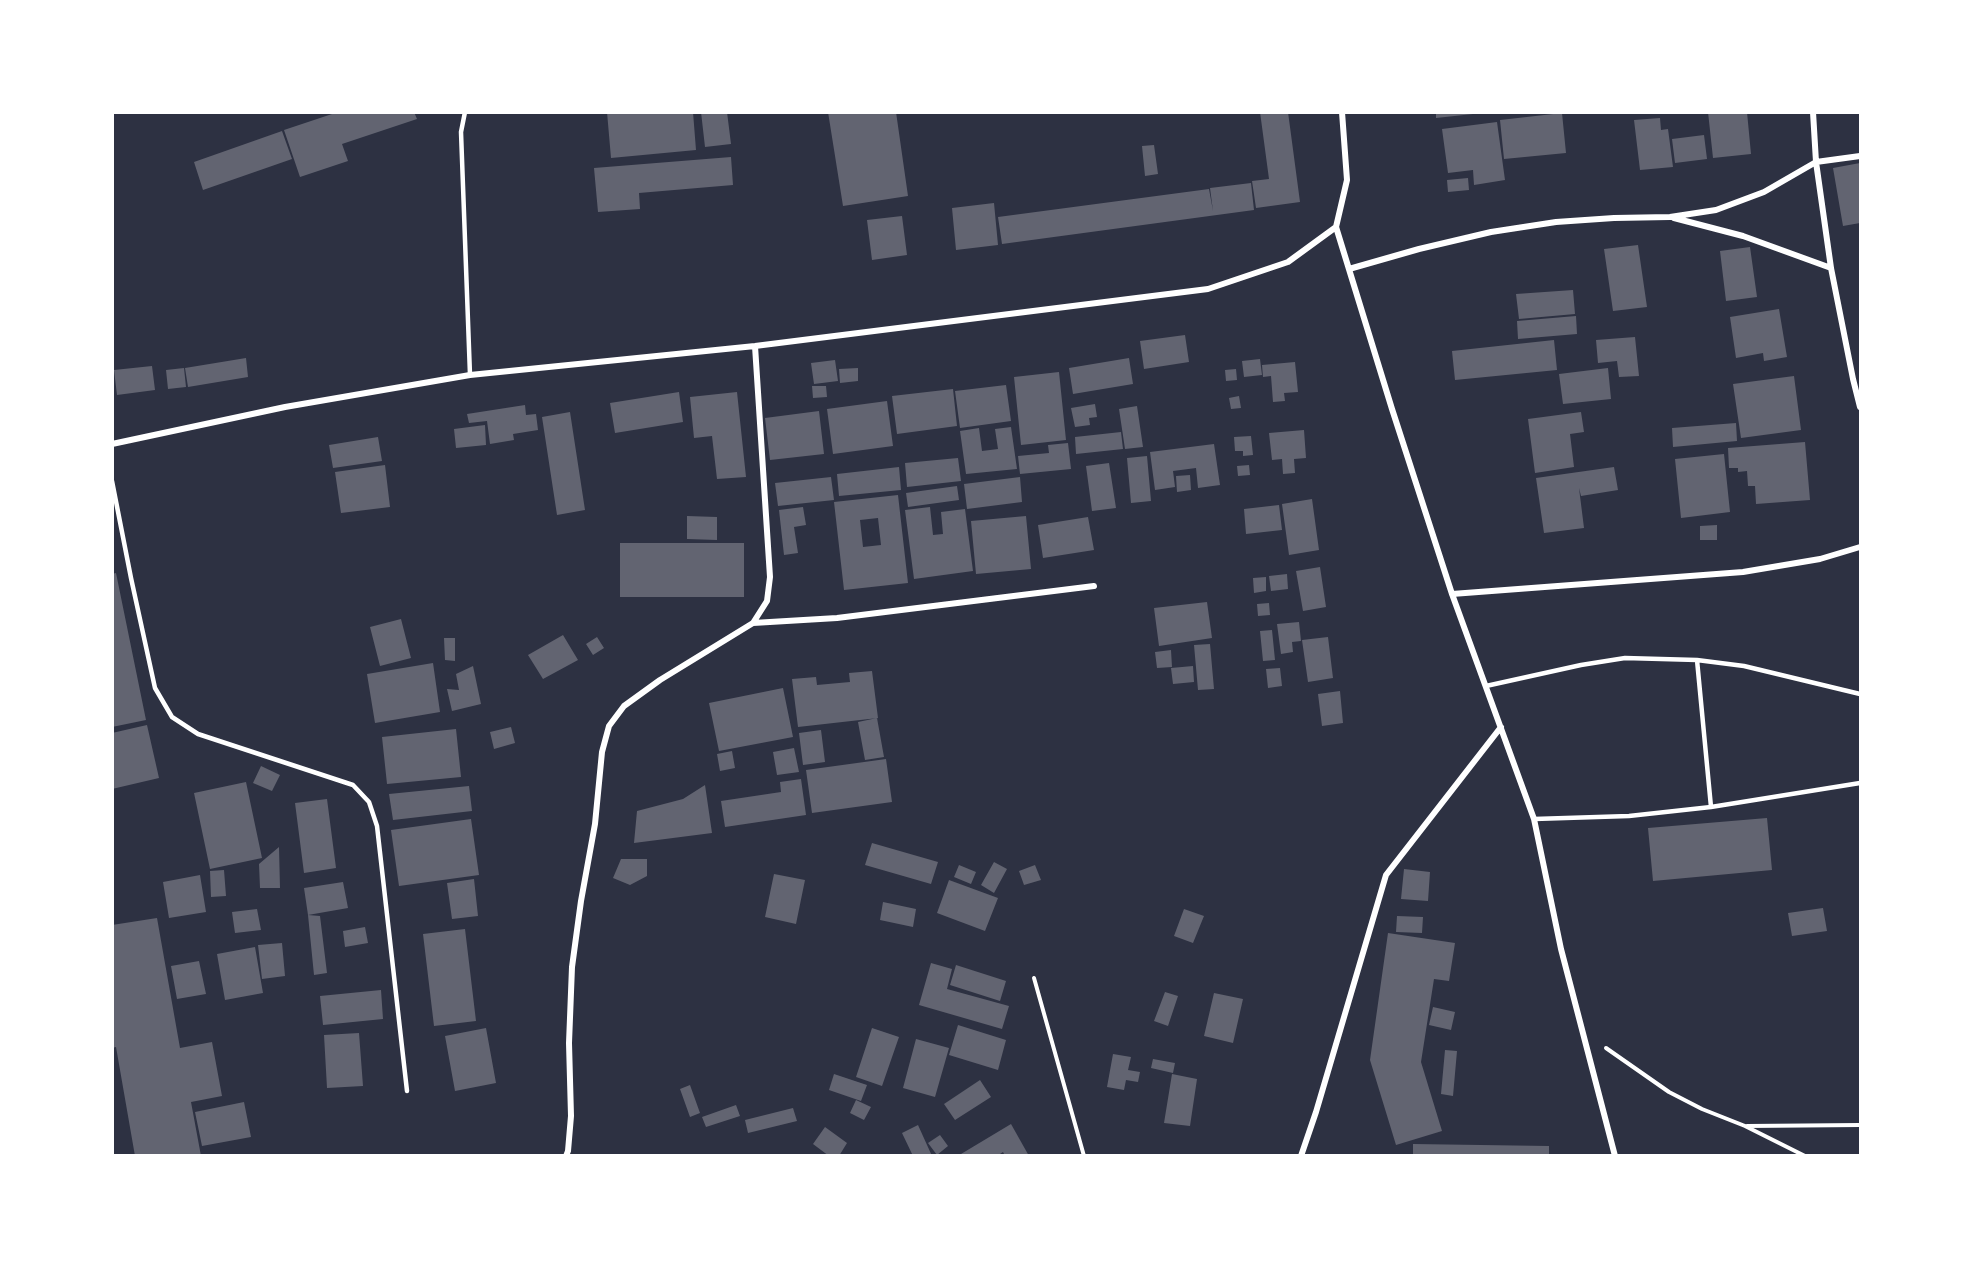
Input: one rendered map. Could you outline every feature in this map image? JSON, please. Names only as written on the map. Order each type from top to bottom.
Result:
[{"type":"street","points":[[1342,112],[1347,180],[1335,227],[1452,594],[1534,819],[1561,949],[1615,1155]]},
{"type":"street","points":[[1813,112],[1816,162],[1831,268],[1860,407]]},
{"type":"street","points":[[1349,269],[1491,232],[1556,222],[1670,217],[1716,210],[1764,192],[1816,162],[1860,156]]},
{"type":"street","points":[[1670,217],[1743,236],[1790,251],[1831,268]]},
{"type":"street","points":[[112,444],[285,406],[470,375],[755,346],[1208,289],[1288,262],[1335,227]]},
{"type":"street","points":[[566,1155],[571,1116],[569,1043],[572,967],[580,901],[595,824],[602,752],[609,726],[624,706],[660,680],[753,623],[767,601],[770,577],[755,346]]},
{"type":"street","points":[[1452,594],[1743,572],[1820,559],[1860,547]]},
{"type":"street","points":[[753,623],[860,616],[1094,586]]},
{"type":"street","points":[[1301,1155],[1316,1112],[1386,875],[1501,727]]},
{"type":"lane","points":[[465,112],[460,132],[470,375]]},
{"type":"lane","points":[[112,481],[155,688],[172,717],[198,734],[352,785],[369,802],[377,826],[407,1091]]},
{"type":"lane","points":[[1486,686],[1581,665],[1625,658],[1697,660],[1744,666],[1860,694]]},
{"type":"lane","points":[[1697,660],[1711,807]]},
{"type":"lane","points":[[1534,819],[1629,816],[1711,807],[1860,783]]},
{"type":"path","points":[[1034,978],[1084,1155]]},
{"type":"path","points":[[1583,1032],[1669,1092],[1805,1155]]},
{"type":"path","points":[[1746,1126],[1860,1125]]},
{"type":"building","points":[[338,112],[414,112],[417,119],[342,144],[348,161],[300,177],[284,130]]},
{"type":"building","points":[[607,112],[693,112],[696,150],[611,158]]},
{"type":"building","points":[[701,112],[727,112],[731,144],[705,147]]},
{"type":"building","points":[[828,112],[896,112],[908,196],[843,206]]},
{"type":"building","points":[[1260,112],[1288,112],[1300,202],[1256,208],[1252,181],[1269,179]]},
{"type":"building","points":[[1436,112],[1473,112],[1473,114],[1436,118]]},
{"type":"building","points":[[1708,112],[1747,112],[1751,154],[1713,158]]},
{"type":"building","points":[[1562,113],[1566,153],[1504,159],[1500,120]]},
{"type":"building","points":[[1660,118],[1661,130],[1668,129],[1673,167],[1640,170],[1634,120]]},
{"type":"building","points":[[1497,122],[1505,180],[1474,185],[1473,170],[1448,173],[1442,129]]},
{"type":"building","points":[[282,131],[292,159],[203,190],[194,162]]},
{"type":"building","points":[[1704,135],[1707,159],[1675,163],[1672,139]]},
{"type":"building","points":[[1154,145],[1158,174],[1145,176],[1142,146]]},
{"type":"building","points":[[731,157],[733,185],[639,193],[640,209],[598,212],[594,168]]},
{"type":"building","points":[[1860,163],[1860,223],[1843,226],[1833,168]]},
{"type":"building","points":[[1468,178],[1469,190],[1448,192],[1447,180]]},
{"type":"building","points":[[1251,183],[1254,210],[1002,244],[998,217],[1209,189],[1213,211],[1210,188]]},
{"type":"building","points":[[994,203],[998,245],[956,250],[952,208]]},
{"type":"building","points":[[902,216],[907,255],[872,260],[867,220]]},
{"type":"building","points":[[1638,245],[1647,307],[1613,311],[1604,249]]},
{"type":"building","points":[[1750,247],[1757,297],[1726,301],[1720,251]]},
{"type":"building","points":[[1573,290],[1575,314],[1519,319],[1516,294]]},
{"type":"building","points":[[1779,309],[1787,357],[1764,361],[1763,353],[1736,358],[1730,317]]},
{"type":"building","points":[[1576,316],[1577,334],[1518,339],[1517,321]]},
{"type":"building","points":[[1185,335],[1189,362],[1144,369],[1140,341]]},
{"type":"building","points":[[1635,337],[1639,376],[1619,377],[1617,361],[1598,363],[1596,340]]},
{"type":"building","points":[[1554,340],[1557,370],[1455,380],[1452,351]]},
{"type":"building","points":[[246,358],[248,377],[188,387],[185,368]]},
{"type":"building","points":[[1129,358],[1133,384],[1073,394],[1069,368]]},
{"type":"building","points":[[1260,359],[1262,375],[1244,377],[1242,361]]},
{"type":"building","points":[[835,360],[838,381],[814,384],[811,363]]},
{"type":"building","points":[[1295,362],[1298,392],[1284,393],[1285,401],[1273,402],[1271,376],[1263,377],[1262,365]]},
{"type":"building","points":[[152,366],[155,390],[117,395],[114,370]]},
{"type":"building","points":[[184,368],[186,387],[168,389],[166,370]]},
{"type":"building","points":[[858,368],[858,381],[840,383],[839,369]]},
{"type":"building","points":[[1608,368],[1611,399],[1563,404],[1559,374]]},
{"type":"building","points":[[1236,369],[1237,380],[1226,381],[1225,370]]},
{"type":"building","points":[[1059,372],[1066,440],[1021,445],[1014,377]]},
{"type":"building","points":[[1794,376],[1801,430],[1741,438],[1733,384]]},
{"type":"building","points":[[1006,385],[1011,421],[960,428],[955,391]]},
{"type":"building","points":[[812,386],[826,386],[827,397],[813,398]]},
{"type":"building","points":[[953,389],[957,426],[897,434],[892,396]]},
{"type":"building","points":[[679,392],[683,422],[615,433],[610,403]]},
{"type":"building","points":[[737,392],[746,477],[717,479],[712,436],[694,438],[690,397]]},
{"type":"building","points":[[1239,396],[1241,408],[1231,409],[1229,398]]},
{"type":"building","points":[[887,401],[893,446],[833,454],[827,409]]},
{"type":"building","points":[[1095,404],[1097,417],[1089,418],[1090,425],[1075,427],[1071,408]]},
{"type":"building","points":[[525,405],[526,415],[536,414],[538,430],[513,434],[514,440],[490,444],[487,421],[469,423],[467,414]]},
{"type":"building","points":[[1137,406],[1143,447],[1125,449],[1119,409]]},
{"type":"building","points":[[819,411],[824,454],[770,460],[765,418]]},
{"type":"building","points":[[570,412],[585,510],[557,515],[542,417]]},
{"type":"building","points":[[1581,412],[1584,432],[1570,434],[1574,467],[1535,473],[1528,419]]},
{"type":"building","points":[[1736,423],[1737,441],[1673,447],[1672,428]]},
{"type":"building","points":[[485,425],[486,445],[456,448],[454,429]]},
{"type":"building","points":[[1011,427],[1017,469],[966,474],[960,431],[979,428],[982,451],[998,449],[995,429]]},
{"type":"building","points":[[1304,430],[1306,458],[1294,459],[1295,473],[1283,474],[1282,459],[1272,460],[1269,433]]},
{"type":"building","points":[[1121,432],[1123,449],[1076,454],[1075,437]]},
{"type":"building","points":[[1251,436],[1253,455],[1243,456],[1243,451],[1235,451],[1234,437]]},
{"type":"building","points":[[378,437],[382,461],[333,468],[329,445]]},
{"type":"building","points":[[1805,442],[1810,500],[1756,504],[1755,486],[1748,486],[1747,471],[1738,472],[1738,468],[1729,468],[1728,448]]},
{"type":"building","points":[[1068,443],[1071,469],[1020,474],[1018,456],[1049,453],[1048,445]]},
{"type":"building","points":[[1214,444],[1220,485],[1198,488],[1196,468],[1173,471],[1175,487],[1155,490],[1150,452]]},
{"type":"building","points":[[1724,454],[1730,512],[1681,518],[1675,459]]},
{"type":"building","points":[[1147,456],[1151,501],[1131,503],[1127,458]]},
{"type":"building","points":[[958,458],[961,481],[907,487],[905,463]]},
{"type":"building","points":[[1109,463],[1116,508],[1092,511],[1086,466]]},
{"type":"building","points":[[385,465],[390,507],[341,513],[335,472]]},
{"type":"building","points":[[1249,465],[1250,475],[1238,476],[1237,466]]},
{"type":"building","points":[[899,467],[901,490],[839,496],[837,474]]},
{"type":"building","points":[[1614,467],[1618,490],[1581,496],[1579,488],[1584,528],[1544,533],[1536,478]]},
{"type":"building","points":[[1190,475],[1191,490],[1177,492],[1176,476]]},
{"type":"building","points":[[831,477],[834,500],[778,506],[775,483]]},
{"type":"building","points":[[1020,477],[1022,502],[967,509],[964,484]]},
{"type":"building","points":[[957,486],[959,500],[908,507],[906,493]]},
{"type":"building","points":[[898,495],[908,583],[844,590],[834,502]],"holes":[[[878,518],[881,545],[863,547],[860,520]]]},
{"type":"building","points":[[1312,499],[1319,550],[1289,555],[1282,504]]},
{"type":"building","points":[[1279,505],[1282,530],[1246,534],[1244,509]]},
{"type":"building","points":[[803,507],[806,525],[794,527],[798,553],[784,555],[779,510]]},
{"type":"building","points":[[930,507],[933,535],[943,534],[941,512],[965,509],[973,571],[914,579],[905,510]]},
{"type":"building","points":[[687,516],[717,517],[717,540],[687,539]]},
{"type":"building","points":[[1026,516],[1031,569],[976,574],[971,521]]},
{"type":"building","points":[[1088,517],[1094,550],[1043,558],[1038,525]]},
{"type":"building","points":[[1717,525],[1717,540],[1700,540],[1700,526]]},
{"type":"building","points":[[620,543],[744,543],[744,597],[620,597]]},
{"type":"building","points":[[1320,567],[1326,607],[1303,611],[1296,571]]},
{"type":"building","points":[[116,573],[146,720],[112,727],[112,701],[114,701],[112,691],[112,574]]},
{"type":"building","points":[[1287,574],[1288,589],[1271,591],[1269,576]]},
{"type":"building","points":[[1266,577],[1266,591],[1254,593],[1253,578]]},
{"type":"building","points":[[1207,602],[1212,638],[1159,646],[1154,608]]},
{"type":"building","points":[[1269,603],[1270,615],[1258,616],[1257,604]]},
{"type":"building","points":[[401,619],[411,658],[380,666],[370,627]]},
{"type":"building","points":[[1299,622],[1301,641],[1292,642],[1293,652],[1281,654],[1277,624]]},
{"type":"building","points":[[1272,630],[1275,660],[1263,661],[1260,631]]},
{"type":"building","points":[[563,635],[578,660],[543,679],[528,655]]},
{"type":"building","points":[[597,637],[604,648],[593,655],[586,644]]},
{"type":"building","points":[[1328,637],[1333,678],[1308,682],[1302,640]]},
{"type":"building","points":[[444,638],[455,638],[455,661],[445,660]]},
{"type":"building","points":[[1210,644],[1214,689],[1198,690],[1194,645]]},
{"type":"building","points":[[1171,650],[1172,667],[1157,668],[1155,652]]},
{"type":"building","points":[[433,663],[440,712],[375,723],[367,674]]},
{"type":"building","points":[[473,666],[481,704],[452,711],[447,689],[459,690],[456,674]]},
{"type":"building","points":[[1193,666],[1194,682],[1173,684],[1171,668]]},
{"type":"building","points":[[1280,668],[1282,686],[1268,688],[1266,669]]},
{"type":"building","points":[[872,671],[878,718],[798,727],[792,679],[816,677],[817,685],[850,682],[849,673]]},
{"type":"building","points":[[783,688],[793,737],[719,751],[709,703]]},
{"type":"building","points":[[1340,691],[1343,723],[1322,726],[1318,694]]},
{"type":"building","points":[[877,718],[884,757],[865,760],[858,722]]},
{"type":"building","points":[[147,725],[159,778],[112,789],[112,733]]},
{"type":"building","points":[[511,727],[515,743],[494,749],[490,732]]},
{"type":"building","points":[[456,729],[461,777],[387,784],[382,737]]},
{"type":"building","points":[[821,730],[825,762],[803,765],[799,733]]},
{"type":"building","points":[[794,748],[799,772],[777,775],[773,752]]},
{"type":"building","points":[[732,751],[735,768],[720,771],[717,754]]},
{"type":"building","points":[[886,759],[892,802],[812,813],[806,770]]},
{"type":"building","points":[[261,766],[280,775],[272,791],[253,783]]},
{"type":"building","points":[[801,779],[806,815],[725,827],[721,801],[781,792],[780,782]]},
{"type":"building","points":[[246,782],[262,858],[210,869],[194,793]]},
{"type":"building","points":[[705,785],[712,833],[634,843],[637,811],[683,799]]},
{"type":"building","points":[[469,786],[472,811],[393,820],[389,794]]},
{"type":"building","points":[[327,799],[336,868],[304,873],[295,803]]},
{"type":"building","points":[[1767,818],[1772,870],[1653,881],[1648,828]]},
{"type":"building","points":[[471,819],[479,875],[399,886],[391,830]]},
{"type":"building","points":[[872,843],[938,862],[931,884],[865,865]]},
{"type":"building","points":[[279,847],[280,888],[260,888],[259,864]]},
{"type":"building","points":[[621,859],[647,859],[647,876],[630,885],[613,878]]},
{"type":"building","points":[[994,862],[1007,869],[994,893],[981,885]]},
{"type":"building","points":[[959,865],[976,872],[971,884],[954,877]]},
{"type":"building","points":[[1035,865],[1041,880],[1024,885],[1019,871]]},
{"type":"building","points":[[1404,869],[1430,872],[1428,901],[1401,899]]},
{"type":"building","points":[[224,870],[226,896],[211,897],[210,871]]},
{"type":"building","points":[[774,874],[805,880],[796,924],[765,917]]},
{"type":"building","points":[[200,875],[206,912],[169,918],[163,882]]},
{"type":"building","points":[[474,879],[478,916],[452,919],[447,883]]},
{"type":"building","points":[[949,880],[998,898],[985,931],[937,913]]},
{"type":"building","points":[[343,882],[348,908],[308,915],[304,888]]},
{"type":"building","points":[[883,902],[916,909],[913,927],[880,920]]},
{"type":"building","points":[[1823,908],[1827,931],[1792,936],[1788,913]]},
{"type":"building","points":[[257,909],[261,930],[235,933],[232,912]]},
{"type":"building","points":[[1184,909],[1204,916],[1193,943],[1174,936]]},
{"type":"building","points":[[308,915],[320,916],[327,973],[314,975]]},
{"type":"building","points":[[1397,916],[1423,917],[1422,933],[1396,932]]},
{"type":"building","points":[[157,918],[180,1048],[212,1042],[222,1096],[191,1102],[201,1156],[135,1156],[116,1047],[112,1048],[112,925]]},
{"type":"building","points":[[365,927],[368,943],[345,947],[343,931]]},
{"type":"building","points":[[465,929],[476,1021],[434,1026],[423,934]]},
{"type":"building","points":[[1388,933],[1455,943],[1449,981],[1434,979],[1421,1062],[1442,1131],[1396,1145],[1370,1060]]},
{"type":"building","points":[[282,943],[285,976],[262,979],[258,945]]},
{"type":"building","points":[[255,947],[263,993],[225,1000],[217,954]]},
{"type":"building","points":[[199,961],[206,994],[177,999],[171,966]]},
{"type":"building","points":[[931,963],[952,969],[947,989],[1009,1006],[1002,1029],[919,1005]]},
{"type":"building","points":[[956,965],[1006,981],[1000,1001],[950,985]]},
{"type":"building","points":[[381,990],[383,1019],[323,1025],[320,996]]},
{"type":"building","points":[[1165,992],[1178,996],[1168,1026],[1154,1021]]},
{"type":"building","points":[[1214,993],[1243,999],[1233,1043],[1204,1036]]},
{"type":"building","points":[[1433,1007],[1455,1012],[1451,1030],[1429,1025]]},
{"type":"building","points":[[958,1025],[1006,1040],[998,1070],[949,1055]]},
{"type":"building","points":[[486,1028],[496,1083],[455,1091],[445,1036]]},
{"type":"building","points":[[872,1028],[899,1037],[882,1086],[856,1077]]},
{"type":"building","points":[[359,1033],[363,1086],[327,1088],[324,1035]]},
{"type":"building","points":[[916,1039],[949,1048],[935,1097],[903,1088]]},
{"type":"building","points":[[1445,1050],[1457,1051],[1453,1096],[1441,1094]]},
{"type":"building","points":[[1113,1054],[1131,1057],[1128,1070],[1140,1072],[1138,1082],[1126,1080],[1124,1090],[1107,1087]]},
{"type":"building","points":[[1153,1059],[1175,1063],[1173,1073],[1151,1068]]},
{"type":"building","points":[[834,1074],[867,1085],[861,1101],[829,1090]]},
{"type":"building","points":[[1172,1074],[1197,1079],[1190,1126],[1164,1123]]},
{"type":"building","points":[[980,1080],[991,1097],[955,1120],[944,1104]]},
{"type":"building","points":[[690,1085],[700,1113],[690,1117],[680,1089]]},
{"type":"building","points":[[856,1100],[871,1107],[864,1120],[850,1113]]},
{"type":"building","points":[[244,1102],[251,1137],[202,1146],[195,1112]]},
{"type":"building","points":[[736,1105],[740,1116],[706,1127],[702,1117]]},
{"type":"building","points":[[793,1108],[797,1121],[748,1133],[745,1120]]},
{"type":"building","points":[[1011,1124],[1029,1156],[1005,1156],[1003,1152],[997,1156],[962,1156],[961,1154]]},
{"type":"building","points":[[918,1125],[932,1156],[913,1156],[902,1133]]},
{"type":"building","points":[[825,1127],[847,1143],[839,1156],[829,1156],[813,1144]]},
{"type":"building","points":[[940,1135],[948,1146],[937,1155],[928,1143]]},
{"type":"building","points":[[1413,1144],[1549,1146],[1549,1156],[1413,1156]]}]
